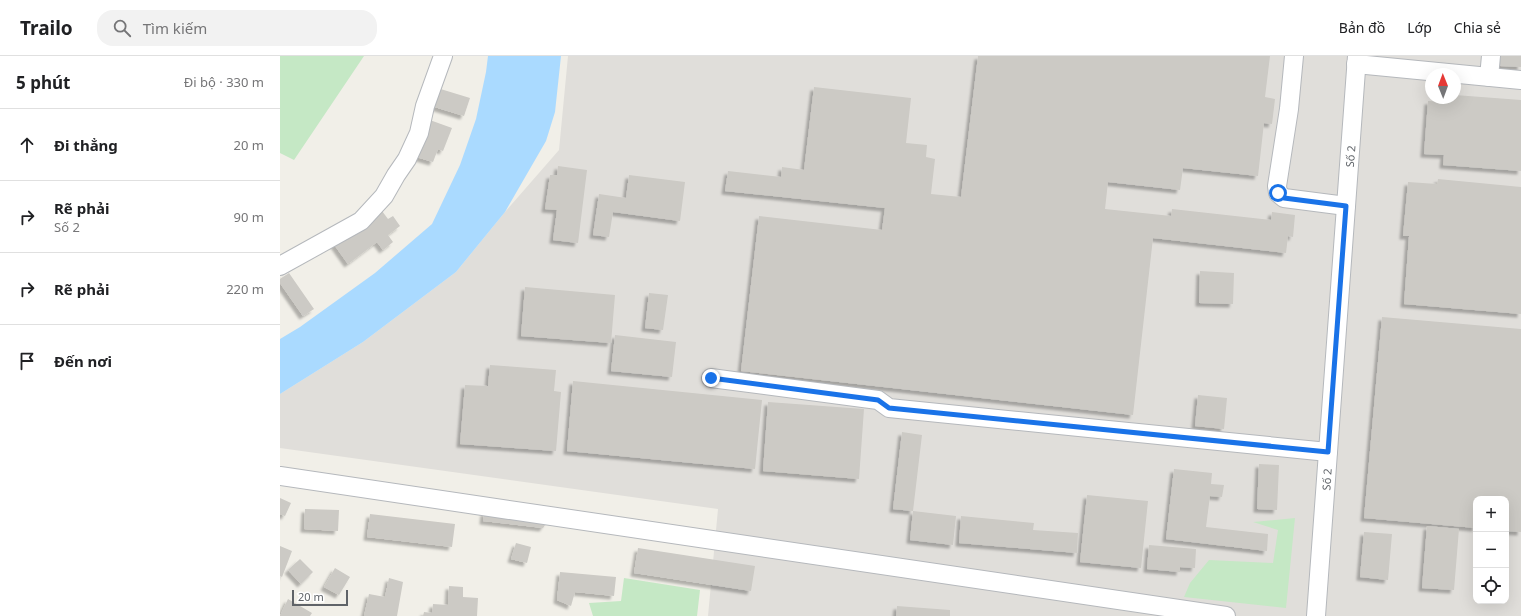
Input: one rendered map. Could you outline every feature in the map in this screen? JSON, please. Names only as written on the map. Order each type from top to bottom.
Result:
[{"type":"street","points":[[280,266],[361,221],[384,196],[407,159],[419,132],[425,106],[443,56]]},
{"type":"street","points":[[1294,56],[1289,109],[1276,186],[1278,193],[1284,198],[1346,206]]},
{"type":"street","points":[[1489,77],[1491,56]]},
{"type":"street","points":[[1356,60],[1521,80]]},
{"type":"street","name":"Số 2","points":[[1316,616],[1356,60]]},
{"type":"street","points":[[711,378],[878,400],[889,408],[1328,452]]},
{"type":"street","points":[[280,476],[1226,616]]},
{"type":"shaded area","points":[[568,56],[1521,56],[1521,616],[708,616],[718,509],[280,448],[280,394],[363,342],[456,272],[505,212],[559,150]]},
{"type":"green space","points":[[280,56],[364,56],[294,160],[280,153]]},
{"type":"green space","points":[[1295,518],[1286,608],[1184,597],[1190,583],[1209,560],[1273,563],[1278,530],[1253,522]]},
{"type":"green space","points":[[624,578],[700,590],[697,616],[593,616],[589,603],[621,601]]},
{"type":"water","points":[[488,56],[561,56],[555,112],[546,141],[505,212],[456,272],[363,342],[280,394],[280,339],[300,327],[375,273],[432,224],[460,165],[476,119]]},
{"type":"building","points":[[978,56],[1270,56],[1265,97],[1275,99],[1272,124],[1264,123],[1258,176],[1183,168],[1180,190],[1108,182],[1105,209],[1171,216],[1172,209],[1271,220],[1272,212],[1295,215],[1293,237],[1288,236],[1286,253],[1153,238],[1133,415],[741,371],[759,216],[882,230],[885,208],[725,191],[728,171],[781,177],[782,167],[804,170],[814,87],[911,98],[906,143],[927,145],[926,157],[935,159],[931,194],[961,197]]},
{"type":"building","points":[[1501,56],[1521,56],[1521,67],[1500,66]]},
{"type":"building","points":[[434,87],[470,98],[464,116],[428,105]]},
{"type":"building","points":[[1461,95],[1521,100],[1521,171],[1443,165],[1444,155],[1424,154],[1428,104],[1461,104]]},
{"type":"building","points":[[427,119],[452,128],[443,151],[438,149],[433,162],[413,156]]},
{"type":"building","points":[[558,166],[587,170],[578,243],[553,240],[557,210],[545,209],[550,175],[557,175]]},
{"type":"building","points":[[629,175],[685,182],[680,221],[613,212],[609,237],[593,235],[599,194],[626,198]]},
{"type":"building","points":[[1438,179],[1521,187],[1521,314],[1404,304],[1409,236],[1403,236],[1408,182],[1437,184]]},
{"type":"building","points":[[382,211],[388,219],[393,216],[400,226],[388,235],[393,242],[383,250],[377,242],[348,264],[333,243],[353,233]]},
{"type":"building","points":[[1200,271],[1234,273],[1233,304],[1199,303]]},
{"type":"building","points":[[289,273],[314,309],[303,316],[280,283],[280,279]]},
{"type":"building","points":[[525,287],[615,295],[611,343],[521,336]]},
{"type":"building","points":[[649,293],[668,295],[663,330],[645,328]]},
{"type":"building","points":[[1382,317],[1521,329],[1521,532],[1509,531],[1509,496],[1473,496],[1473,528],[1364,518]]},
{"type":"building","points":[[615,335],[676,342],[672,377],[611,371]]},
{"type":"building","points":[[490,365],[556,370],[554,391],[561,392],[556,451],[460,444],[465,385],[488,386]]},
{"type":"building","points":[[573,381],[762,400],[755,469],[567,451]]},
{"type":"building","points":[[1198,395],[1227,398],[1224,429],[1195,426]]},
{"type":"building","points":[[768,402],[864,409],[859,479],[763,471]]},
{"type":"building","points":[[902,432],[922,435],[913,511],[893,509]]},
{"type":"building","points":[[1259,464],[1279,465],[1277,510],[1257,509]]},
{"type":"building","points":[[1174,469],[1212,473],[1211,484],[1224,485],[1222,497],[1210,496],[1206,527],[1268,534],[1267,551],[1166,539]]},
{"type":"building","points":[[1087,495],[1148,501],[1141,568],[1080,562]]},
{"type":"building","points":[[280,498],[291,503],[285,516],[280,514]]},
{"type":"building","points":[[305,509],[339,510],[338,531],[304,529]]},
{"type":"building","points":[[913,511],[956,516],[953,545],[910,540]]},
{"type":"building","points":[[484,512],[549,519],[543,528],[483,521]]},
{"type":"building","points":[[370,514],[455,524],[452,547],[367,537]]},
{"type":"building","points":[[961,516],[1034,523],[1033,530],[1078,533],[1077,553],[959,543]]},
{"type":"building","points":[[1427,526],[1459,529],[1454,590],[1422,588]]},
{"type":"building","points":[[1364,532],[1392,534],[1388,580],[1360,577]]},
{"type":"building","points":[[516,543],[531,547],[527,563],[511,559]]},
{"type":"building","points":[[1149,545],[1196,549],[1195,568],[1180,567],[1180,572],[1147,569]]},
{"type":"building","points":[[280,546],[292,551],[282,577],[280,576]]},
{"type":"building","points":[[638,548],[755,566],[751,591],[634,573]]},
{"type":"building","points":[[300,559],[313,572],[301,584],[288,570]]},
{"type":"building","points":[[335,568],[350,577],[339,595],[324,587]]},
{"type":"building","points":[[560,572],[616,577],[614,596],[575,592],[571,606],[557,600]]},
{"type":"building","points":[[389,578],[403,582],[397,616],[364,616],[369,594],[385,597]]},
{"type":"building","points":[[449,586],[463,587],[463,597],[478,598],[477,616],[423,616],[424,612],[432,613],[433,604],[448,605]]},
{"type":"building","points":[[288,599],[312,613],[310,616],[280,616]]},
{"type":"building","points":[[897,606],[950,610],[950,616],[896,616]]},
{"type":"route","points":[[711,378],[878,400],[889,408],[1328,452],[1346,206],[1284,198],[1278,193]]}]
